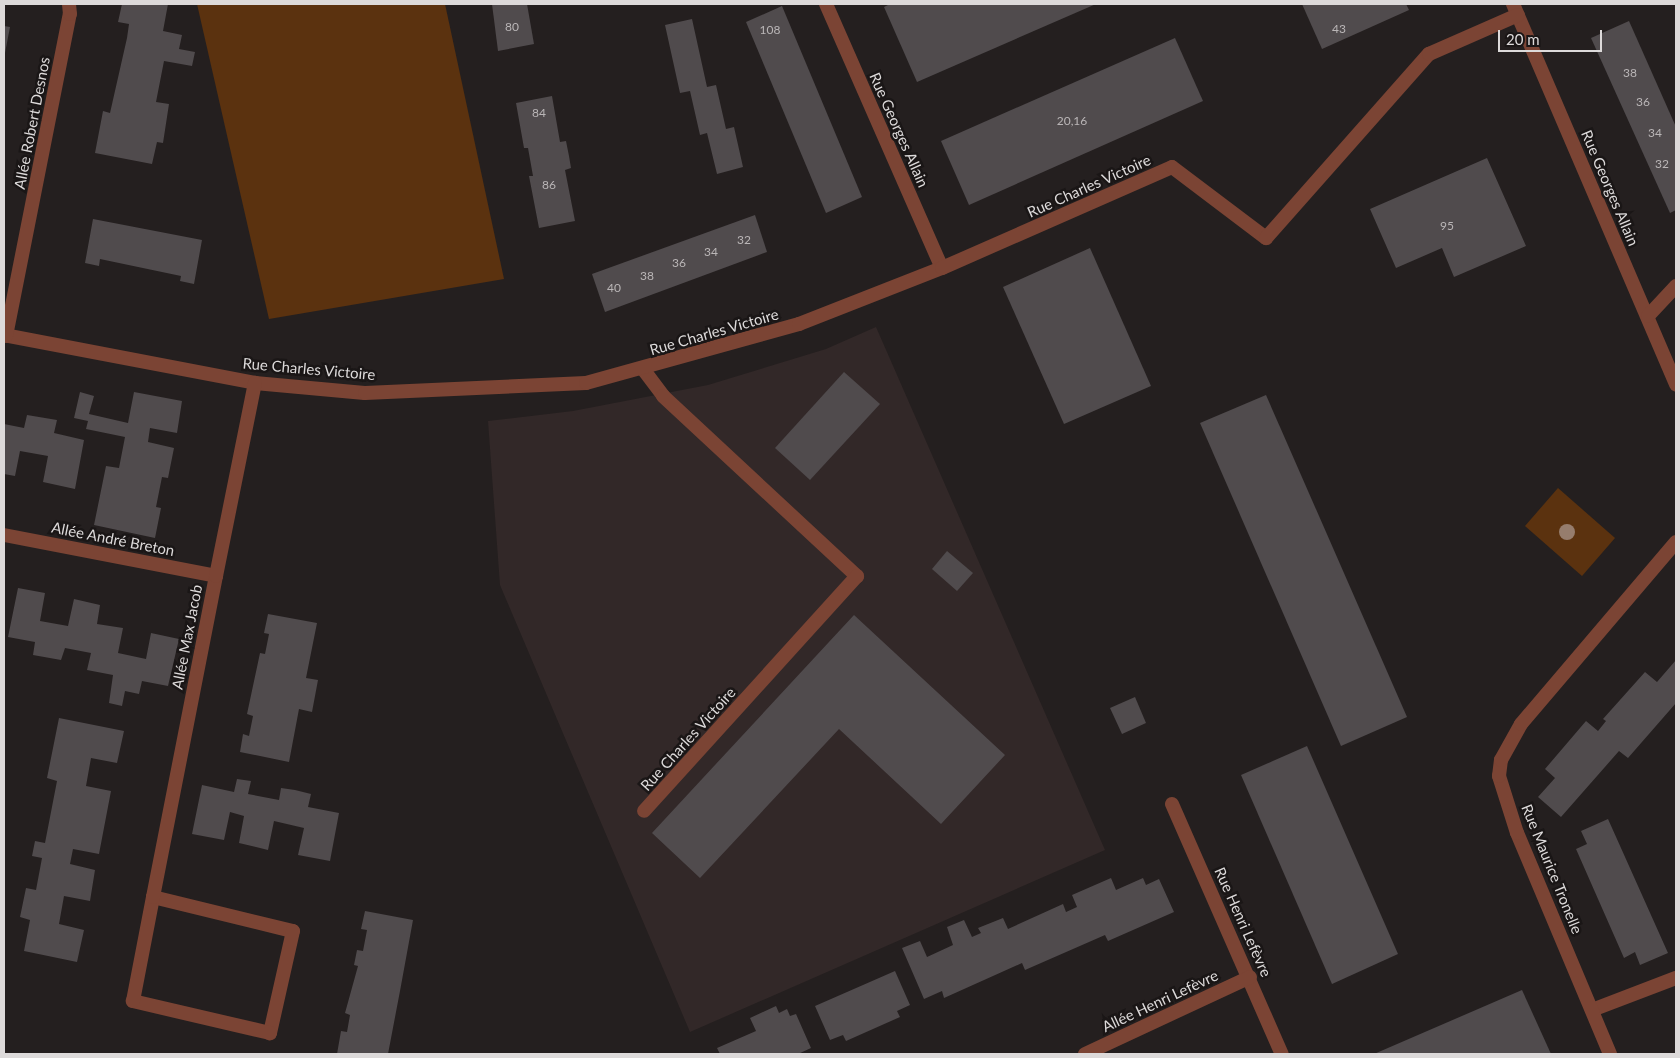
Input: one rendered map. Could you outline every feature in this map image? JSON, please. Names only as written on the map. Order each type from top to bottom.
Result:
[{"type":"street","name":"Allée Robert Desnos","points":[[5,336],[70,14],[69,4]]},
{"type":"street","name":"Rue Georges Allain","points":[[826,4],[942,268]]},
{"type":"street","name":"Rue Charles Victoire","points":[[5,336],[255,383],[365,393],[586,383],[643,369],[799,324],[942,268],[1172,167],[1266,238],[1430,54],[1515,9]]},
{"type":"street","name":"Rue Georges Allain","points":[[1515,9],[1676,385]]},
{"type":"street","points":[[1648,316],[1676,286]]},
{"type":"street","name":"Rue Charles Victoire","points":[[643,369],[663,396],[857,576],[644,811]]},
{"type":"street","name":"Allée Max Jacob","points":[[153,897],[293,931],[270,1033],[133,1001],[153,897],[216,576],[255,383]]},
{"type":"street","name":"Allée André Breton","points":[[4,535],[216,576]]},
{"type":"street","name":"Rue Maurice Tronelle","points":[[1610,1054],[1517,834],[1499,776],[1501,760],[1521,724],[1676,542]]},
{"type":"street","name":"Rue Henri Lefèvre","points":[[1172,804],[1250,977],[1282,1054]]},
{"type":"street","name":"Allée Henri Lefèvre","points":[[1085,1054],[1250,977]]},
{"type":"street","points":[[1592,1010],[1676,978]]},
{"type":"shaded area","points":[[197,4],[445,4],[504,279],[269,319]]},
{"type":"shaded area","points":[[876,327],[1105,850],[690,1032],[500,585],[488,421],[573,411],[708,385],[826,349]]},
{"type":"shaded area","points":[[1558,488],[1615,538],[1582,576],[1525,526]]},
{"type":"building","points":[[122,4],[168,4],[163,31],[182,35],[179,49],[195,52],[192,66],[164,61],[156,102],[169,104],[163,143],[157,142],[152,164],[95,153],[103,111],[110,113],[127,38],[129,24],[118,22]]},
{"type":"building","points":[[492,4],[527,4],[534,44],[498,51]]},
{"type":"building","points":[[890,4],[1096,4],[917,82],[884,7]]},
{"type":"building","points":[[1302,4],[1406,4],[1409,10],[1322,49]]},
{"type":"building","points":[[782,6],[862,197],[826,213],[746,22]]},
{"type":"building","points":[[692,19],[707,87],[716,85],[726,129],[734,127],[743,167],[717,174],[707,133],[700,135],[690,91],[680,93],[665,25]]},
{"type":"building","points":[[1629,21],[1676,127],[1676,210],[1670,213],[1591,38]]},
{"type":"building","points":[[4,26],[10,27],[5,53],[4,53]]},
{"type":"building","points":[[1175,38],[1203,101],[969,205],[941,141]]},
{"type":"building","points":[[552,96],[560,142],[566,141],[569,156],[571,168],[565,170],[575,221],[539,228],[529,176],[533,176],[528,148],[524,148],[516,103]]},
{"type":"building","points":[[1487,158],[1526,246],[1454,277],[1442,248],[1396,268],[1370,209]]},
{"type":"building","points":[[755,215],[767,252],[605,312],[592,274]]},
{"type":"building","points":[[93,219],[202,240],[194,284],[180,281],[181,276],[100,259],[99,266],[85,263]]},
{"type":"building","points":[[1090,248],[1151,386],[1064,424],[1003,287]]},
{"type":"building","points":[[844,372],[880,404],[810,480],[775,448]]},
{"type":"building","points":[[80,392],[94,396],[89,414],[128,423],[134,392],[182,401],[177,433],[150,428],[148,442],[174,448],[168,478],[162,477],[156,507],[161,508],[155,538],[94,525],[106,466],[119,468],[125,437],[86,429],[88,421],[74,418]]},
{"type":"building","points":[[1266,395],[1407,717],[1341,746],[1200,423]]},
{"type":"building","points":[[27,415],[57,420],[54,433],[84,440],[75,489],[43,482],[48,456],[20,451],[15,476],[4,474],[4,424],[24,428]]},
{"type":"building","points":[[947,551],[973,573],[957,591],[932,569]]},
{"type":"building","points":[[18,588],[45,593],[40,621],[68,626],[74,599],[100,605],[97,624],[123,628],[118,653],[146,659],[151,633],[179,639],[168,686],[142,681],[139,694],[125,691],[122,706],[109,703],[113,675],[87,670],[91,653],[65,648],[61,660],[33,655],[35,642],[8,637]]},
{"type":"building","points":[[268,614],[317,623],[306,678],[318,680],[312,712],[299,709],[289,762],[240,752],[243,734],[249,736],[253,716],[247,714],[260,653],[265,654],[269,634],[264,633]]},
{"type":"building","points":[[854,615],[1005,755],[941,824],[839,729],[700,878],[652,833]]},
{"type":"building","points":[[1676,660],[1676,703],[1628,758],[1619,751],[1561,817],[1538,797],[1555,778],[1545,769],[1586,721],[1598,731],[1606,721],[1603,719],[1645,672],[1657,682]]},
{"type":"building","points":[[1135,697],[1146,723],[1122,734],[1110,708]]},
{"type":"building","points":[[59,718],[124,731],[117,763],[91,758],[86,786],[111,791],[99,854],[73,849],[70,864],[95,870],[90,901],[64,896],[59,924],[84,930],[77,962],[24,951],[30,920],[20,917],[26,888],[36,890],[42,858],[32,856],[35,841],[45,843],[57,781],[47,778]]},
{"type":"building","points":[[1307,746],[1398,954],[1332,984],[1241,775]]},
{"type":"building","points":[[237,779],[251,781],[248,794],[279,800],[281,788],[295,790],[311,794],[308,807],[339,813],[330,861],[298,855],[304,828],[274,821],[268,850],[239,843],[244,816],[230,812],[224,840],[192,834],[202,785],[234,792]]},
{"type":"building","points":[[1608,819],[1668,953],[1640,965],[1635,952],[1624,958],[1576,849],[1587,844],[1581,831]]},
{"type":"building","points":[[1111,878],[1116,890],[1143,878],[1146,885],[1159,879],[1174,912],[1108,941],[1105,935],[1025,970],[1022,963],[944,998],[942,991],[924,999],[902,948],[920,941],[927,957],[953,945],[947,927],[964,920],[972,937],[981,933],[978,928],[1003,918],[1008,929],[1063,904],[1066,912],[1077,907],[1072,895]]},
{"type":"building","points":[[365,911],[413,920],[388,1054],[337,1054],[341,1031],[347,1032],[350,1015],[345,1013],[358,966],[354,965],[357,950],[363,951],[367,930],[361,929]]},
{"type":"building","points":[[895,971],[910,1005],[897,1011],[900,1017],[846,1041],[843,1035],[830,1040],[815,1006]]},
{"type":"building","points":[[1522,990],[1551,1054],[1374,1054]]},
{"type":"building","points":[[776,1006],[779,1013],[787,1009],[790,1016],[796,1014],[811,1048],[798,1054],[720,1054],[717,1048],[756,1031],[750,1018]]}]
